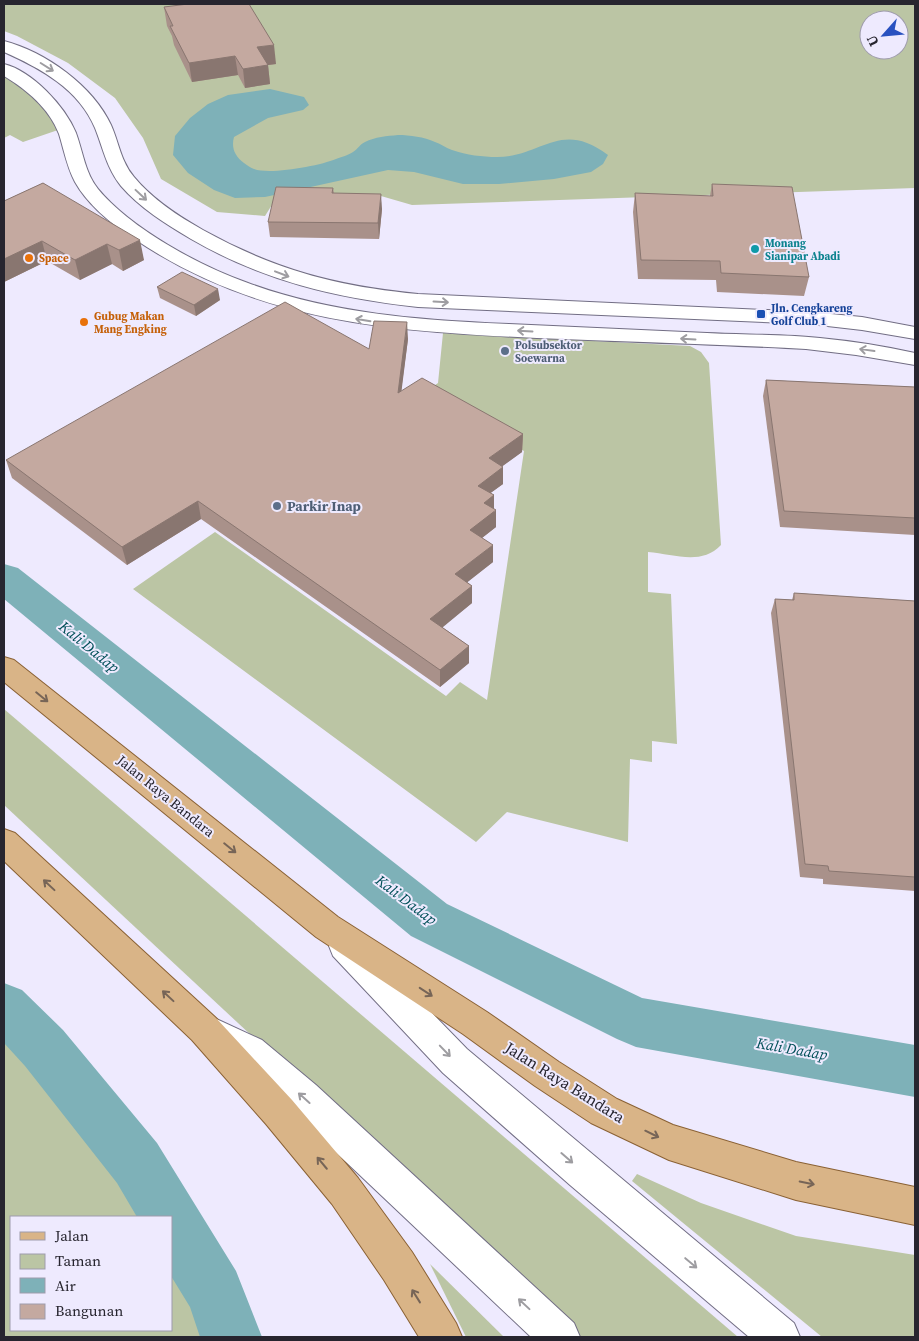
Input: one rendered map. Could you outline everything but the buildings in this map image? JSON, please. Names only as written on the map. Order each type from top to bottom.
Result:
[{"type":"main road","name":"Jalan Raya Bandara","points":[[4,667],[327,927],[604,1111],[669,1142],[796,1181],[915,1206]]},
{"type":"main road","points":[[4,842],[204,1029],[279,1112],[345,1191],[398,1266],[442,1337]]},
{"type":"street","points":[[4,46],[48,67],[83,95],[95,110],[103,127],[116,166],[140,195],[156,208],[211,241],[289,277],[348,291],[431,302],[811,318],[915,333]]},
{"type":"street","points":[[4,69],[50,104],[68,134],[72,155],[80,175],[104,207],[124,223],[181,258],[222,280],[261,296],[330,314],[429,327],[818,344],[915,359]]},
{"type":"street","points":[[722,315],[726,340]]},
{"type":"street","name":"Jalan Raya Bandara","points":[[327,927],[455,1061],[583,1172],[780,1337]]},
{"type":"street","points":[[204,1029],[250,1052],[303,1097],[560,1337]]},
{"type":"green space","points":[[4,4],[915,4],[915,188],[412,205],[381,196],[275,200],[265,216],[217,212],[161,179],[143,138],[115,98],[68,63],[4,31]]},
{"type":"green space","points":[[4,76],[20,86],[35,99],[48,114],[58,130],[23,142],[10,135],[4,138]]},
{"type":"green space","points":[[443,333],[690,346],[701,352],[709,363],[721,545],[705,555],[696,557],[648,552],[648,592],[671,594],[677,744],[652,741],[652,762],[630,759],[628,842],[507,812],[476,842],[133,589],[215,532],[446,696],[460,682],[487,700],[524,451],[422,394],[438,383]]},
{"type":"green space","points":[[4,709],[738,1337],[575,1337],[4,805]]},
{"type":"green space","points":[[4,1018],[38,1054],[130,1166],[158,1216],[10,1216],[10,1331],[172,1331],[172,1240],[206,1297],[220,1337],[4,1337]]},
{"type":"green space","points":[[637,1174],[701,1203],[796,1236],[915,1255],[915,1337],[822,1337],[632,1181]]},
{"type":"green space","points":[[430,1264],[504,1337],[466,1337]]},
{"type":"water","points":[[270,89],[304,97],[309,105],[303,110],[268,118],[234,137],[233,148],[238,158],[252,168],[261,171],[295,169],[328,162],[355,151],[369,140],[398,135],[431,140],[452,150],[480,156],[497,157],[513,155],[527,152],[551,142],[564,140],[577,140],[591,145],[608,155],[603,164],[591,172],[554,179],[499,184],[463,184],[414,172],[388,170],[265,197],[235,198],[214,190],[188,173],[173,155],[175,136],[190,118],[208,104],[228,95]]},
{"type":"waterway","name":"Kali Dadap","points":[[4,578],[429,920],[636,1022],[915,1071]]},
{"type":"waterway","name":"Kali Dadap","points":[[4,1007],[44,1048],[137,1163],[169,1216]]},
{"type":"waterway","name":"Kali Dadap","points":[[172,1222],[215,1292],[231,1337]]},
{"type":"place","name":"Monang Sianipar Abadi","points":[[755,249]]},
{"type":"place","name":"Space","points":[[29,258]]},
{"type":"place","name":"Jln. Cengkareng Golf Club 1","points":[[761,314]]},
{"type":"place","name":"Gubug Makan Mang Engking","points":[[84,322]]},
{"type":"place","name":"Polsubsektor Soewarna","points":[[505,351]]},
{"type":"place","name":"Parkir Inap","points":[[277,506]]}]
